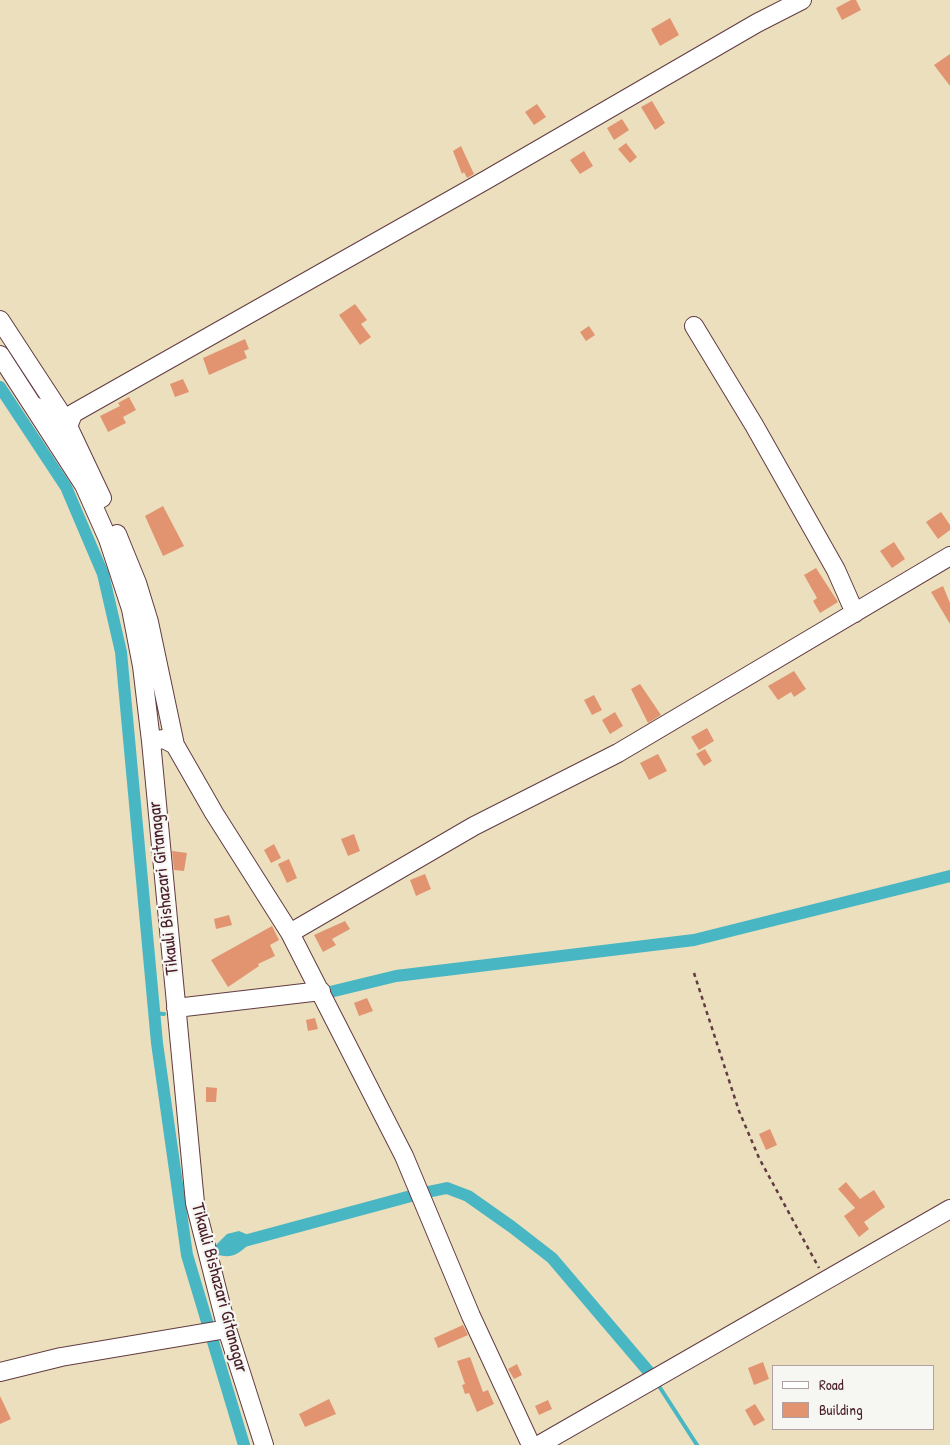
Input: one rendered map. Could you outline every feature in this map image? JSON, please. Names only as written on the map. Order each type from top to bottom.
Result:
[{"type":"street","points":[[61,447],[66,439],[68,424],[74,413],[493,176],[757,23],[802,0]]},
{"type":"street","points":[[0,320],[68,424],[90,469],[137,583],[157,654],[167,713],[175,745],[214,813],[290,933],[320,990],[404,1156],[471,1316],[536,1445],[950,1209]]},
{"type":"street","points":[[694,326],[754,425],[836,570],[855,613]]},
{"type":"street","name":"Tikauli Bishazari Gitanagar","points":[[0,355],[84,485],[108,539],[131,609],[142,666],[151,741],[195,1203],[221,1331],[264,1445]]},
{"type":"street","points":[[33,405],[68,424]]},
{"type":"street","points":[[290,933],[474,826],[618,753],[950,556]]},
{"type":"street","points":[[151,741],[159,731],[167,713]]},
{"type":"street","points":[[151,741],[164,739],[175,745]]},
{"type":"street","points":[[176,1008],[320,990]]},
{"type":"street","points":[[0,1372],[60,1357],[221,1331]]},
{"type":"path","points":[[694,973],[739,1111],[759,1158],[826,1280]]},
{"type":"water","points":[[239,1231],[246,1234],[248,1245],[232,1256],[213,1253],[212,1249],[227,1234]]},
{"type":"building","points":[[851,0],[856,0],[861,10],[842,20],[836,8]]},
{"type":"building","points":[[670,18],[679,35],[660,46],[651,29]]},
{"type":"building","points":[[950,54],[950,86],[934,65]]},
{"type":"building","points":[[652,101],[665,123],[655,130],[641,107]]},
{"type":"building","points":[[537,104],[546,117],[534,125],[525,112]]},
{"type":"building","points":[[622,119],[629,130],[614,140],[607,128]]},
{"type":"building","points":[[626,143],[637,157],[630,163],[618,149]]},
{"type":"building","points":[[461,146],[474,174],[467,178],[464,172],[462,174],[453,151]]},
{"type":"building","points":[[584,151],[593,166],[580,174],[570,160]]},
{"type":"building","points":[[355,304],[367,320],[361,324],[371,337],[360,345],[339,315]]},
{"type":"building","points":[[589,326],[595,335],[586,341],[580,332]]},
{"type":"building","points":[[245,339],[249,349],[244,351],[247,358],[209,375],[203,358]]},
{"type":"building","points":[[183,379],[189,392],[175,397],[170,384]]},
{"type":"building","points":[[129,397],[136,410],[123,417],[126,423],[108,432],[100,416],[120,406],[118,403]]},
{"type":"building","points":[[163,506],[184,546],[163,556],[145,516]]},
{"type":"building","points":[[941,512],[950,525],[950,530],[938,539],[926,522]]},
{"type":"building","points":[[894,542],[905,559],[892,568],[880,551]]},
{"type":"building","points":[[816,568],[838,602],[820,613],[813,601],[817,598],[804,575]]},
{"type":"building","points":[[943,586],[950,603],[950,624],[931,592]]},
{"type":"building","points":[[794,671],[806,689],[794,697],[791,692],[778,700],[768,686]]},
{"type":"building","points":[[640,684],[661,715],[648,723],[631,689]]},
{"type":"building","points":[[594,695],[602,710],[592,715],[584,700]]},
{"type":"building","points":[[615,712],[623,726],[610,734],[602,720]]},
{"type":"building","points":[[707,728],[714,741],[699,750],[691,737]]},
{"type":"building","points":[[705,749],[712,761],[704,766],[696,754]]},
{"type":"building","points":[[658,754],[667,771],[649,780],[640,763]]},
{"type":"building","points":[[354,834],[360,851],[348,856],[341,839]]},
{"type":"building","points":[[274,844],[281,858],[271,863],[264,850]]},
{"type":"building","points":[[172,851],[187,853],[184,871],[174,870]]},
{"type":"building","points":[[289,859],[297,878],[287,883],[278,864]]},
{"type":"building","points":[[425,874],[431,889],[416,896],[410,880]]},
{"type":"building","points":[[229,915],[232,925],[216,929],[214,919]]},
{"type":"building","points":[[345,921],[350,929],[332,939],[336,945],[323,952],[314,935]]},
{"type":"building","points":[[272,926],[279,940],[270,945],[275,956],[258,964],[259,966],[228,987],[211,960]]},
{"type":"building","points":[[367,998],[373,1011],[359,1016],[354,1003]]},
{"type":"building","points":[[315,1018],[318,1029],[308,1031],[306,1020]]},
{"type":"building","points":[[206,1087],[217,1088],[216,1102],[206,1102]]},
{"type":"building","points":[[770,1129],[777,1145],[766,1150],[759,1134]]},
{"type":"building","points":[[846,1182],[860,1199],[874,1190],[885,1207],[864,1222],[869,1229],[859,1237],[844,1216],[855,1208],[838,1189]]},
{"type":"building","points":[[463,1325],[468,1335],[438,1348],[434,1338]]},
{"type":"building","points":[[470,1357],[483,1392],[488,1390],[494,1404],[477,1412],[469,1393],[465,1394],[462,1385],[465,1384],[457,1361]]},
{"type":"building","points":[[763,1362],[769,1379],[754,1385],[748,1368]]},
{"type":"building","points":[[517,1364],[522,1375],[514,1379],[508,1369]]},
{"type":"building","points":[[0,1396],[11,1419],[0,1424]]},
{"type":"building","points":[[329,1399],[336,1414],[305,1427],[299,1414]]},
{"type":"building","points":[[548,1400],[552,1409],[539,1415],[535,1406]]},
{"type":"building","points":[[755,1404],[765,1420],[754,1426],[745,1410]]},
{"type":"waterway","points":[[0,387],[66,487],[103,574],[121,652],[157,1043],[187,1255],[244,1445]]},
{"type":"waterway","points":[[330,992],[396,976],[694,940],[950,876]]},
{"type":"waterway","points":[[154,1013],[164,1014]]},
{"type":"waterway","points":[[423,1193],[447,1188],[468,1196],[552,1258],[649,1372]]},
{"type":"waterway","points":[[233,1244],[411,1196]]},
{"type":"waterway","points":[[657,1383],[697,1445]]}]
